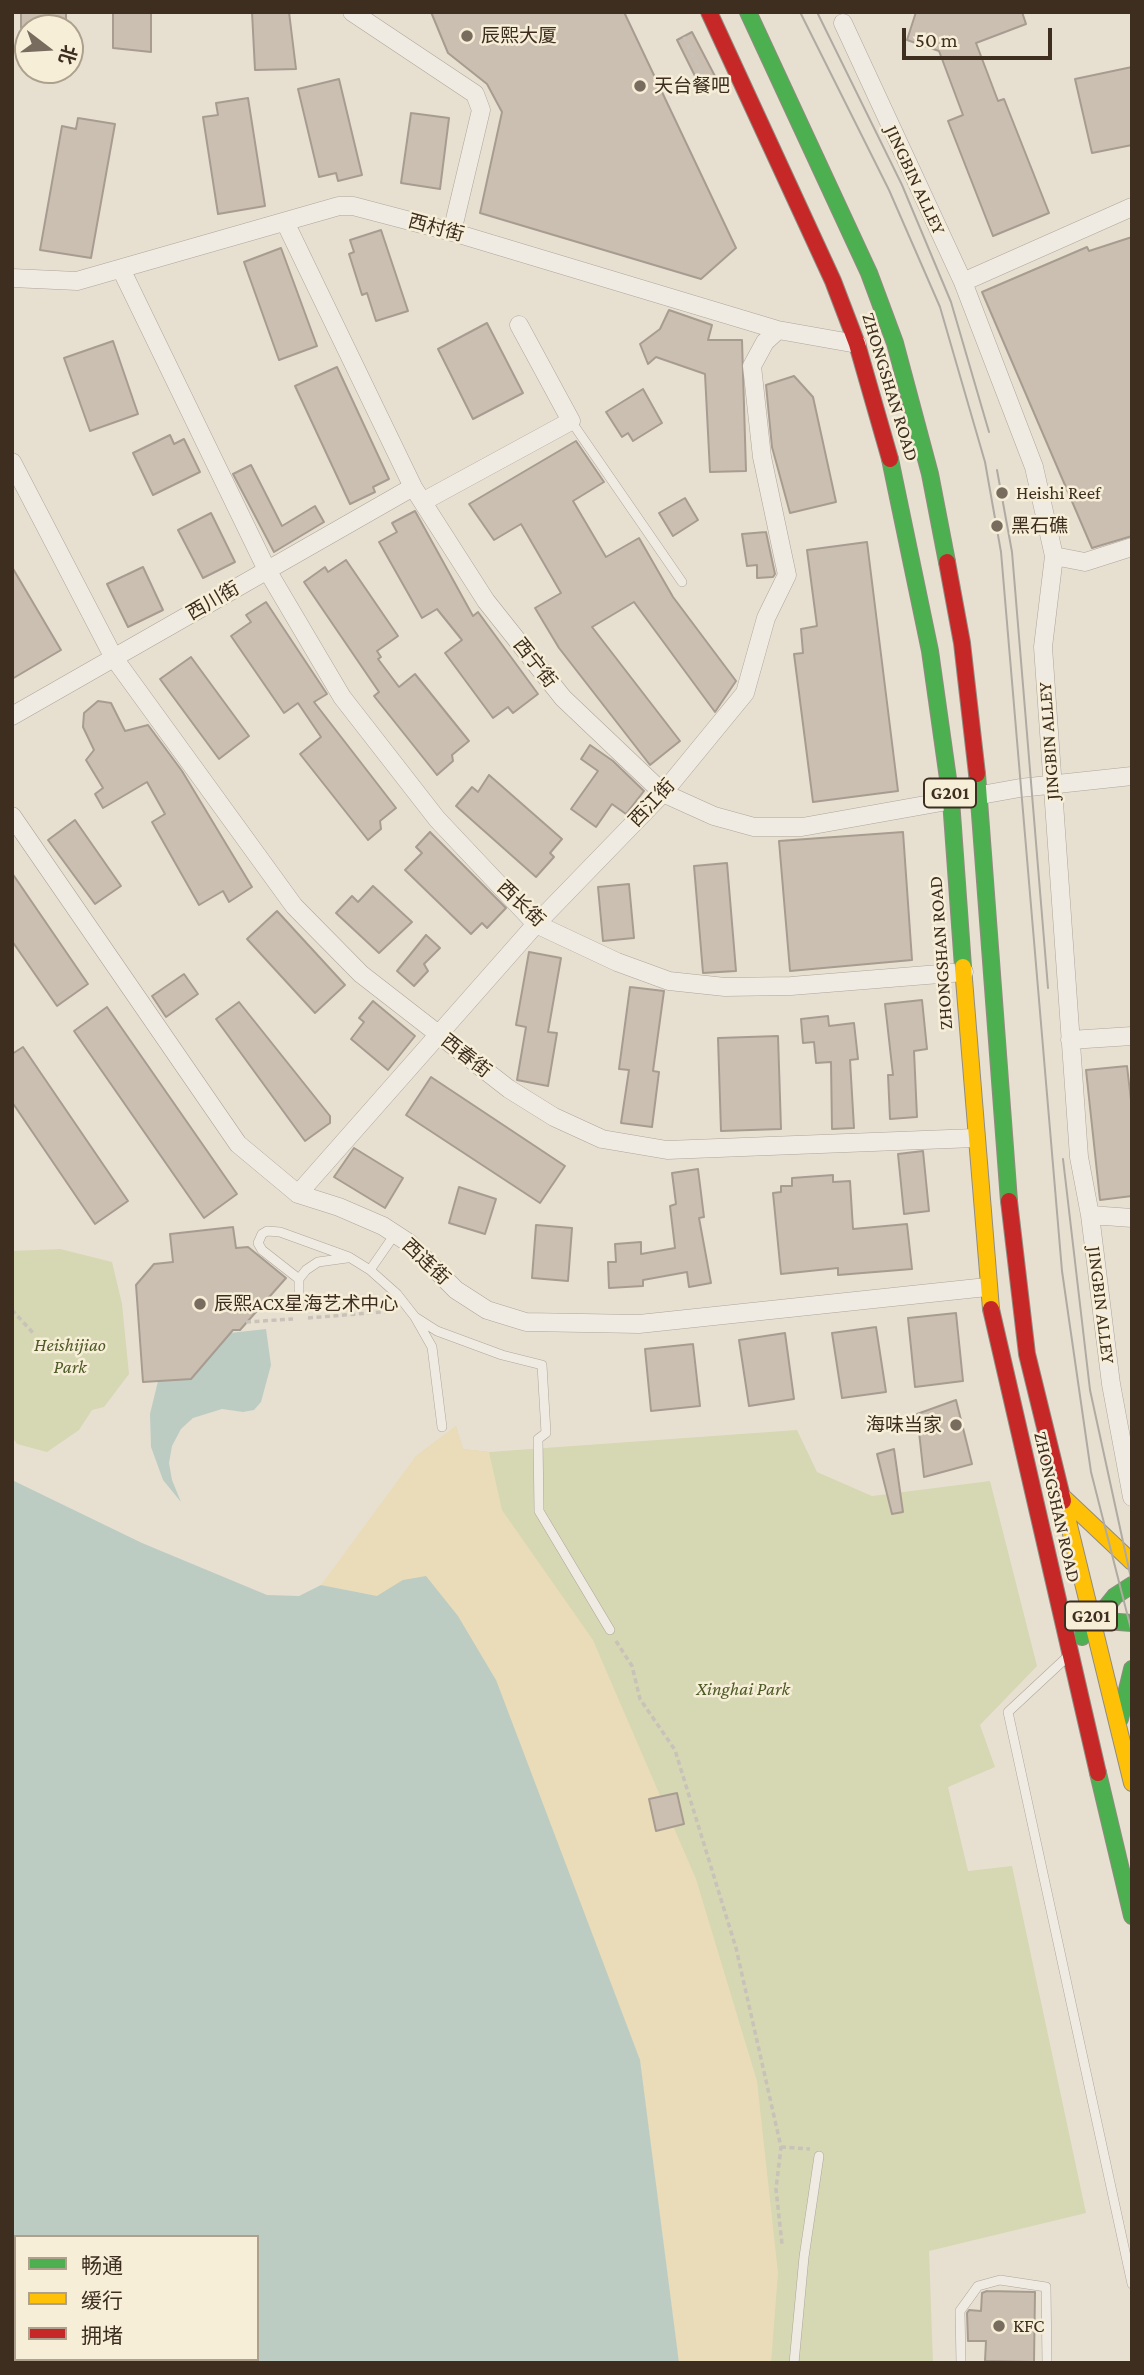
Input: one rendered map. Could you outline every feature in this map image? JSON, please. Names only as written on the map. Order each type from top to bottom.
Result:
[{"type":"main road","name":"ZHONGSHAN ROAD","points":[[709,12],[833,281],[857,344],[895,474],[930,651],[951,800],[987,1287],[999,1352],[1132,1916]]},
{"type":"main road","name":"ZHONGSHAN ROAD","points":[[748,12],[869,274],[895,343],[914,409],[945,544],[962,643],[979,795],[1017,1285],[1027,1354],[1132,1783]]},
{"type":"main road","points":[[1062,1496],[1132,1562]]},
{"type":"main road","points":[[1070,1654],[1092,1622],[1115,1596],[1132,1585]]},
{"type":"main road","points":[[1059,1606],[1074,1618],[1092,1622],[1132,1623]]},
{"type":"main road","points":[[1120,1735],[1121,1712],[1132,1669]]},
{"type":"street","points":[[352,12],[475,94],[481,110],[452,232]]},
{"type":"street","name":"JINGBIN ALLEY","points":[[843,23],[963,282],[1034,467],[1054,556],[1043,647],[1079,1157],[1090,1215],[1111,1384],[1132,1497]]},
{"type":"street","name":"西村街","points":[[12,278],[77,281],[340,206],[353,206],[452,232],[778,330],[857,344]]},
{"type":"street","points":[[963,282],[1132,207]]},
{"type":"street","name":"西宁街","points":[[285,222],[418,494],[486,601],[563,698],[663,793],[714,816],[754,827],[802,827],[979,795],[1132,776]]},
{"type":"street","name":"西长街","points":[[121,269],[267,570],[342,697],[437,819],[536,924],[617,962],[669,981],[725,987],[791,986],[964,972]]},
{"type":"street","points":[[519,325],[571,421]]},
{"type":"street","name":"西江街","points":[[298,1194],[536,924],[663,793],[745,694],[766,618],[787,575],[762,457],[752,366],[765,342],[778,330]]},
{"type":"street","name":"西川街","points":[[12,716],[267,570],[571,421]]},
{"type":"street","name":"西春街","points":[[12,462],[114,658],[294,906],[361,974],[509,1089],[554,1116],[602,1139],[667,1150],[975,1138]]},
{"type":"street","points":[[1054,556],[1085,562],[1132,547]]},
{"type":"street","name":"西连街","points":[[12,817],[238,1144],[298,1194],[339,1207],[409,1243],[456,1290],[487,1310],[526,1322],[639,1324],[987,1287]]},
{"type":"street","points":[[1070,1040],[1132,1036]]},
{"type":"street","points":[[1090,1215],[1132,1218]]},
{"type":"lane","points":[[571,421],[682,582]]},
{"type":"lane","points":[[299,1279],[261,1250],[258,1243],[262,1234],[267,1231],[280,1232],[349,1257],[370,1270],[413,1313],[437,1331],[502,1355],[542,1365],[546,1433],[538,1439],[539,1511],[610,1630]]},
{"type":"lane","points":[[370,1270],[395,1234]]},
{"type":"lane","points":[[299,1306],[299,1279],[318,1262],[349,1257]]},
{"type":"lane","points":[[413,1313],[432,1347],[441,1401],[442,1427]]},
{"type":"lane","points":[[1070,1654],[1007,1712],[1132,2284]]},
{"type":"lane","points":[[794,2363],[803,2257],[819,2156]]},
{"type":"lane","points":[[961,2363],[960,2311],[978,2286],[1000,2280],[1046,2287],[1047,2363]]},
{"type":"path","points":[[684,37],[708,85]]},
{"type":"path","points":[[12,1310],[35,1335]]},
{"type":"path","points":[[246,1322],[413,1313]]},
{"type":"path","points":[[317,1317],[317,1325]]},
{"type":"path","points":[[610,1630],[632,1666],[640,1699],[675,1749],[736,1948],[781,2147],[776,2189],[782,2244]]},
{"type":"path","points":[[781,2147],[808,2147],[819,2156]]},
{"type":"green space","name":"Heishijiao Park","points":[[60,1249],[112,1262],[122,1304],[129,1374],[104,1407],[92,1410],[79,1430],[47,1452],[17,1444],[12,1437],[12,1251]]},
{"type":"green space","name":"Xinghai Park","points":[[456,1426],[463,1449],[489,1452],[797,1430],[817,1472],[872,1496],[990,1481],[1037,1666],[980,1725],[995,1767],[948,1787],[968,1871],[1012,1866],[1086,2213],[929,2251],[933,2363],[679,2363],[640,2060],[524,1758],[377,1596],[415,1457]]},
{"type":"sand","points":[[456,1426],[463,1449],[489,1452],[502,1510],[593,1640],[696,1879],[757,2081],[778,2273],[771,2363],[679,2363],[640,2060],[496,1680],[403,1580],[377,1596],[321,1585],[415,1457]]},
{"type":"shaded area","points":[[266,1329],[271,1365],[261,1402],[254,1410],[243,1412],[222,1409],[193,1418],[181,1429],[172,1446],[169,1463],[172,1480],[181,1502],[163,1480],[151,1447],[150,1414],[158,1381],[191,1379],[230,1333]]},
{"type":"shaded area","points":[[12,1480],[142,1543],[267,1595],[299,1596],[321,1585],[377,1596],[403,1580],[426,1576],[458,1616],[496,1680],[640,2060],[679,2363],[12,2363]]},
{"type":"building","points":[[21,12],[66,12],[66,14]]},
{"type":"building","points":[[113,12],[151,12],[151,52],[113,48]]},
{"type":"building","points":[[252,12],[289,12],[296,69],[255,70]]},
{"type":"building","points":[[431,12],[624,12],[736,248],[701,279],[480,213],[502,112],[487,84],[448,53]]},
{"type":"building","points":[[916,12],[1022,12],[1026,24],[976,43],[998,101],[1004,99],[1049,213],[993,236],[948,121],[963,115],[939,51],[907,40]]},
{"type":"building","points":[[692,32],[717,80],[701,88],[677,40]]},
{"type":"building","points":[[1132,67],[1132,145],[1092,153],[1075,79]]},
{"type":"building","points":[[339,79],[362,175],[338,181],[336,173],[319,177],[298,89]]},
{"type":"building","points":[[248,98],[265,206],[218,214],[203,117],[218,115],[216,103]]},
{"type":"building","points":[[411,113],[449,118],[440,189],[401,183]]},
{"type":"building","points":[[78,118],[115,124],[91,258],[40,250],[62,126],[76,129]]},
{"type":"building","points":[[381,230],[408,311],[376,321],[367,293],[362,295],[349,254],[354,252],[350,240]]},
{"type":"building","points":[[1132,237],[1132,536],[1092,548],[982,292],[1087,247],[1089,251]]},
{"type":"building","points":[[281,248],[317,346],[279,360],[244,262]]},
{"type":"building","points":[[669,310],[712,325],[708,340],[742,340],[746,471],[710,472],[705,374],[656,357],[648,364],[640,344],[660,329]]},
{"type":"building","points":[[487,323],[523,393],[473,419],[438,349]]},
{"type":"building","points":[[113,341],[138,414],[90,431],[64,358]]},
{"type":"building","points":[[337,367],[389,479],[373,487],[375,492],[350,504],[295,386]]},
{"type":"building","points":[[794,376],[813,397],[836,502],[790,513],[772,447],[766,385]]},
{"type":"building","points":[[643,389],[662,423],[633,441],[628,433],[622,437],[606,412]]},
{"type":"building","points":[[170,435],[174,444],[184,439],[200,472],[153,495],[133,453]]},
{"type":"building","points":[[576,441],[604,482],[573,501],[606,557],[639,538],[673,597],[736,681],[715,712],[634,602],[592,627],[680,741],[650,765],[559,648],[535,608],[561,593],[521,524],[494,540],[469,504]]},
{"type":"building","points":[[251,465],[282,526],[315,506],[324,522],[274,552],[233,474]]},
{"type":"building","points":[[685,498],[698,520],[673,536],[659,513]]},
{"type":"building","points":[[415,511],[473,616],[478,612],[538,694],[513,713],[508,707],[493,718],[445,653],[462,640],[437,609],[422,618],[379,542],[397,532],[392,523]]},
{"type":"building","points":[[211,513],[235,562],[203,578],[178,530]]},
{"type":"building","points":[[766,532],[775,574],[773,577],[757,578],[757,565],[747,566],[742,534]]},
{"type":"building","points":[[867,542],[898,791],[813,802],[794,654],[803,653],[801,629],[817,626],[807,550]]},
{"type":"building","points":[[346,560],[398,636],[377,651],[381,657],[378,659],[399,687],[415,674],[469,741],[452,755],[453,761],[437,775],[374,696],[379,692],[304,582],[325,567],[328,572]]},
{"type":"building","points":[[12,567],[61,650],[12,679]]},
{"type":"building","points":[[143,567],[163,610],[128,627],[107,584]]},
{"type":"building","points":[[266,602],[327,694],[314,702],[396,808],[380,821],[381,829],[368,840],[300,754],[321,737],[298,703],[284,713],[231,636],[251,622],[246,615]]},
{"type":"building","points":[[191,657],[249,736],[219,759],[160,679]]},
{"type":"building","points":[[98,701],[111,703],[125,731],[148,725],[182,771],[252,887],[229,902],[223,891],[199,905],[152,822],[165,814],[147,782],[103,808],[95,794],[103,788],[86,760],[94,750],[83,727],[84,713]]},
{"type":"building","points":[[590,745],[613,761],[644,791],[626,814],[612,804],[596,827],[571,809],[598,771],[581,759]]},
{"type":"building","points":[[489,775],[562,839],[550,853],[554,857],[536,877],[456,806],[472,787],[478,792]]},
{"type":"building","points":[[75,820],[121,886],[95,904],[48,840]]},
{"type":"building","points":[[430,832],[506,908],[487,928],[482,923],[471,934],[405,870],[422,853],[416,847]]},
{"type":"building","points":[[903,832],[912,960],[790,971],[779,841]]},
{"type":"building","points":[[727,863],[736,971],[703,973],[694,866]]},
{"type":"building","points":[[12,873],[88,984],[57,1006],[12,941]]},
{"type":"building","points":[[629,884],[634,938],[603,941],[598,887]]},
{"type":"building","points":[[373,886],[412,922],[379,953],[336,913],[352,896],[358,902]]},
{"type":"building","points":[[277,911],[345,985],[315,1013],[247,939]]},
{"type":"building","points":[[426,935],[440,948],[424,964],[428,971],[414,986],[397,971]]},
{"type":"building","points":[[529,952],[561,958],[548,1032],[557,1033],[548,1086],[517,1080],[526,1027],[516,1025]]},
{"type":"building","points":[[184,974],[198,994],[166,1017],[152,996]]},
{"type":"building","points":[[630,987],[664,991],[653,1071],[659,1072],[652,1127],[621,1123],[629,1070],[619,1069]]},
{"type":"building","points":[[922,1000],[927,1049],[914,1051],[917,1117],[890,1119],[888,1075],[893,1075],[885,1004]]},
{"type":"building","points":[[373,1001],[415,1036],[388,1070],[351,1039],[364,1022],[359,1018]]},
{"type":"building","points":[[239,1002],[330,1116],[330,1123],[305,1141],[216,1019]]},
{"type":"building","points":[[107,1007],[237,1194],[204,1218],[74,1031]]},
{"type":"building","points":[[828,1016],[829,1026],[854,1023],[858,1059],[850,1060],[854,1128],[832,1129],[831,1062],[816,1063],[814,1042],[803,1043],[801,1019]]},
{"type":"building","points":[[778,1036],[781,1129],[721,1131],[718,1038]]},
{"type":"building","points":[[23,1047],[128,1201],[95,1224],[12,1102],[12,1054]]},
{"type":"building","points":[[1127,1066],[1132,1109],[1132,1196],[1100,1200],[1086,1070]]},
{"type":"building","points":[[431,1077],[565,1166],[540,1203],[406,1115]]},
{"type":"building","points":[[354,1148],[403,1178],[385,1208],[334,1177]]},
{"type":"building","points":[[923,1151],[929,1211],[904,1214],[898,1154]]},
{"type":"building","points":[[698,1169],[704,1217],[699,1218],[711,1283],[689,1287],[687,1272],[643,1280],[643,1286],[609,1288],[608,1262],[616,1262],[615,1244],[641,1242],[641,1254],[675,1248],[670,1206],[676,1204],[672,1173]]},
{"type":"building","points":[[833,1175],[833,1182],[850,1181],[853,1229],[907,1224],[912,1269],[838,1275],[838,1268],[781,1274],[773,1193],[781,1192],[781,1186],[792,1186],[792,1178]]},
{"type":"building","points":[[459,1187],[496,1199],[485,1234],[449,1223]]},
{"type":"building","points":[[536,1225],[572,1228],[568,1281],[532,1278]]},
{"type":"building","name":"辰熙ACX星海艺术中心","points":[[233,1227],[236,1248],[248,1247],[286,1278],[240,1330],[233,1330],[191,1379],[143,1382],[136,1285],[154,1264],[173,1262],[170,1234]]},
{"type":"building","points":[[956,1313],[963,1381],[915,1387],[908,1318]]},
{"type":"building","points":[[876,1327],[886,1392],[842,1398],[832,1333]]},
{"type":"building","points":[[785,1333],[794,1399],[749,1406],[739,1340]]},
{"type":"building","points":[[693,1344],[700,1406],[651,1411],[645,1349]]},
{"type":"building","points":[[956,1400],[972,1464],[924,1477],[917,1414]]},
{"type":"building","points":[[894,1449],[903,1512],[892,1514],[877,1454]]},
{"type":"building","points":[[677,1793],[684,1824],[656,1831],[649,1799]]},
{"type":"building","name":"KFC","points":[[1035,2292],[1034,2362],[985,2361],[986,2341],[968,2341],[967,2313],[969,2310],[981,2311],[982,2293]]},
{"type":"tram line","points":[[800,12],[889,190],[940,307],[985,462],[1001,552],[1062,1271],[1091,1472],[1132,1633]]},
{"type":"tram line","points":[[817,12],[902,185],[951,302],[989,432]]},
{"type":"tram line","points":[[997,470],[1012,552],[1048,988]]},
{"type":"tram line","points":[[1063,1159],[1090,1390],[1132,1583]]},
{"type":"traffic: fast","points":[[748,12],[869,273],[895,343],[930,474],[947,562]]},
{"type":"traffic: fast","points":[[890,459],[930,651],[951,800],[963,967]]},
{"type":"traffic: fast","points":[[977,774],[1009,1201]]},
{"type":"traffic: fast","points":[[1082,1637],[1115,1596],[1132,1585]]},
{"type":"traffic: fast","points":[[1079,1619],[1132,1623]]},
{"type":"traffic: fast","points":[[1120,1719],[1132,1669]]},
{"type":"traffic: fast","points":[[1098,1773],[1132,1916]]},
{"type":"traffic: slow","points":[[963,967],[991,1309]]},
{"type":"traffic: slow","points":[[1062,1496],[1132,1562]]},
{"type":"traffic: slow","points":[[1063,1501],[1132,1783]]},
{"type":"traffic: jam","points":[[709,12],[833,281],[857,344],[890,459]]},
{"type":"traffic: jam","points":[[947,562],[962,643],[977,774]]},
{"type":"traffic: jam","points":[[1009,1201],[1027,1354],[1063,1501]]},
{"type":"traffic: jam","points":[[991,1309],[1098,1773]]},
{"type":"place","name":"辰熙大厦","points":[[467,36]]},
{"type":"place","name":"天台餐吧","points":[[640,86]]},
{"type":"place","name":"Heishi Reef","points":[[1002,493]]},
{"type":"place","name":"黑石礁","points":[[997,526]]},
{"type":"place","name":"辰熙ACX星海艺术中心","points":[[200,1304]]},
{"type":"place","name":"海味当家","points":[[956,1425]]},
{"type":"place","name":"KFC","points":[[999,2326]]}]
